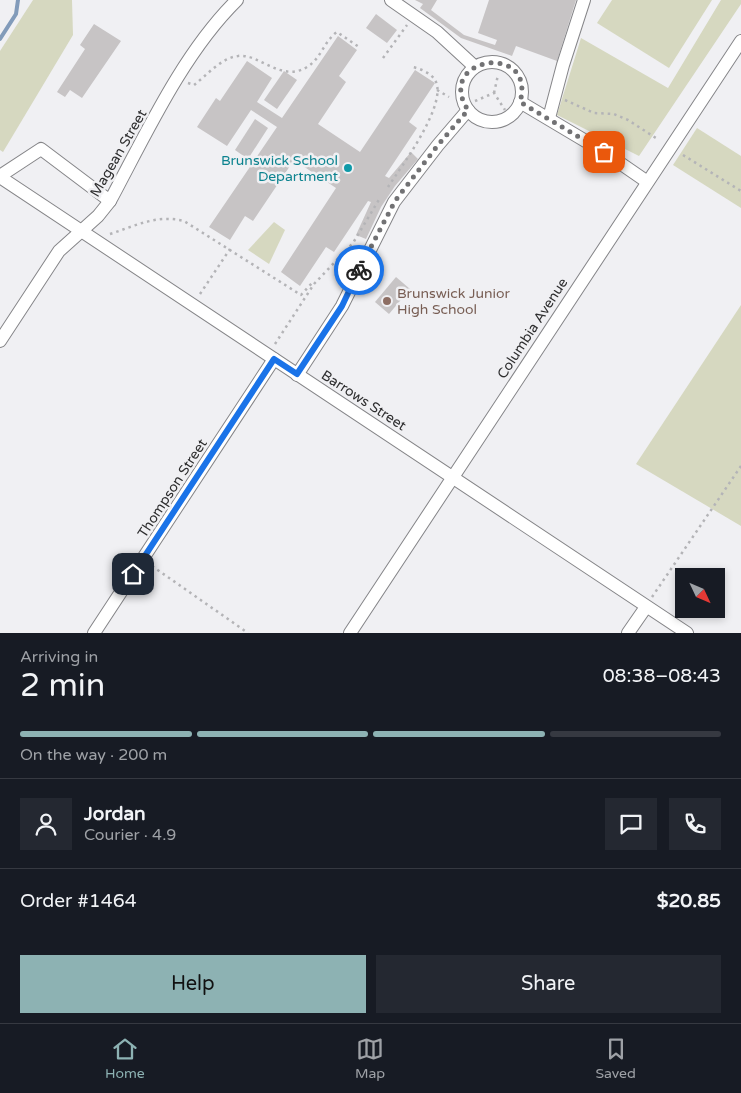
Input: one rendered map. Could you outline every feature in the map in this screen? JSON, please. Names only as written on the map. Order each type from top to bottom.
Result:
[{"type":"street","name":"Magean Street","points":[[0,340],[48,266],[70,239],[98,216],[110,201],[177,81],[217,23],[238,0]]},
{"type":"street","points":[[391,0],[437,32],[475,66]]},
{"type":"street","points":[[549,118],[563,65],[584,0]]},
{"type":"street","name":"Columbia Avenue","points":[[350,633],[646,181],[741,41]]},
{"type":"street","points":[[496,62],[510,67],[520,80],[522,88],[520,102],[513,113],[496,122],[479,119],[463,100],[462,86],[469,72],[475,66],[482,63],[496,62]]},
{"type":"street","points":[[520,102],[549,118],[646,181]]},
{"type":"street","points":[[297,374],[342,306],[394,202],[468,107]]},
{"type":"street","points":[[0,176],[41,149],[110,201]]},
{"type":"street","name":"Barrows Street","points":[[0,176],[687,633]]},
{"type":"street","name":"Thompson Street","points":[[94,633],[274,359]]},
{"type":"street","points":[[628,633],[646,607]]},
{"type":"path","points":[[383,58],[408,25]]},
{"type":"path","points":[[177,81],[194,85],[224,61],[238,56],[252,57],[270,68],[299,71],[313,63],[337,32],[359,47]]},
{"type":"path","points":[[274,344],[314,284],[353,243],[369,214],[417,144],[432,111],[437,90],[436,81],[432,76],[412,66]]},
{"type":"path","points":[[498,76],[494,93],[505,110]]},
{"type":"path","points":[[437,90],[449,97]]},
{"type":"path","points":[[468,107],[494,93]]},
{"type":"path","points":[[556,96],[594,113],[614,114],[659,140]]},
{"type":"path","points":[[682,155],[741,191]]},
{"type":"path","points":[[110,234],[148,221],[174,218],[184,221],[301,294],[312,283],[314,284]]},
{"type":"path","points":[[200,294],[230,250]]},
{"type":"path","points":[[646,607],[741,466]]},
{"type":"path","points":[[143,560],[248,633]]},
{"type":"green space","points":[[33,0],[72,0],[73,35],[3,152],[0,150],[0,51]]},
{"type":"green space","points":[[612,0],[712,0],[669,68],[597,23]]},
{"type":"green space","points":[[721,0],[741,0],[741,4],[639,156],[557,115],[581,38],[668,88]]},
{"type":"green space","points":[[697,128],[741,156],[741,208],[673,165]]},
{"type":"green space","points":[[274,222],[285,230],[269,264],[248,250]]},
{"type":"green space","points":[[741,305],[741,526],[636,464]]},
{"type":"building","points":[[415,0],[437,0],[431,10],[464,35],[495,45],[497,40],[478,33],[489,0],[576,0],[557,61],[516,46],[512,56],[461,38],[420,8],[423,4]]},
{"type":"building","points":[[376,14],[397,30],[387,43],[366,28]]},
{"type":"building","points":[[94,24],[121,41],[82,98],[70,90],[65,97],[57,92],[85,49],[80,45]]},
{"type":"building","name":"Brunswick School Department","points":[[338,36],[357,50],[339,76],[346,82],[318,124],[360,152],[415,70],[435,83],[409,122],[417,128],[385,176],[389,178],[411,152],[418,159],[395,186],[381,207],[366,239],[356,235],[371,202],[368,201],[334,252],[326,247],[300,286],[281,272],[336,188],[294,160],[253,221],[245,216],[230,240],[209,227],[277,127],[251,110],[227,146],[197,127],[216,98],[220,101],[247,61],[272,78],[257,102],[282,118]]},
{"type":"building","points":[[284,71],[297,80],[277,109],[264,100]]},
{"type":"building","points":[[255,119],[268,128],[248,159],[235,150]]},
{"type":"building","points":[[396,277],[410,289],[389,314],[375,302]]},
{"type":"waterway","points":[[0,39],[16,14],[18,0]]},
{"type":"way so far","points":[[359,270],[395,201],[416,172],[468,110],[463,100],[462,86],[464,79],[475,66],[482,63],[496,62],[510,67],[520,80],[522,96],[520,102],[550,118],[604,152]]},
{"type":"place","name":"Brunswick School Department","points":[[348,168]]},
{"type":"place","name":"Brunswick Junior High School","points":[[387,301]]},
{"type":"route","points":[[133,574],[274,359],[297,374],[342,306],[359,270]]}]
